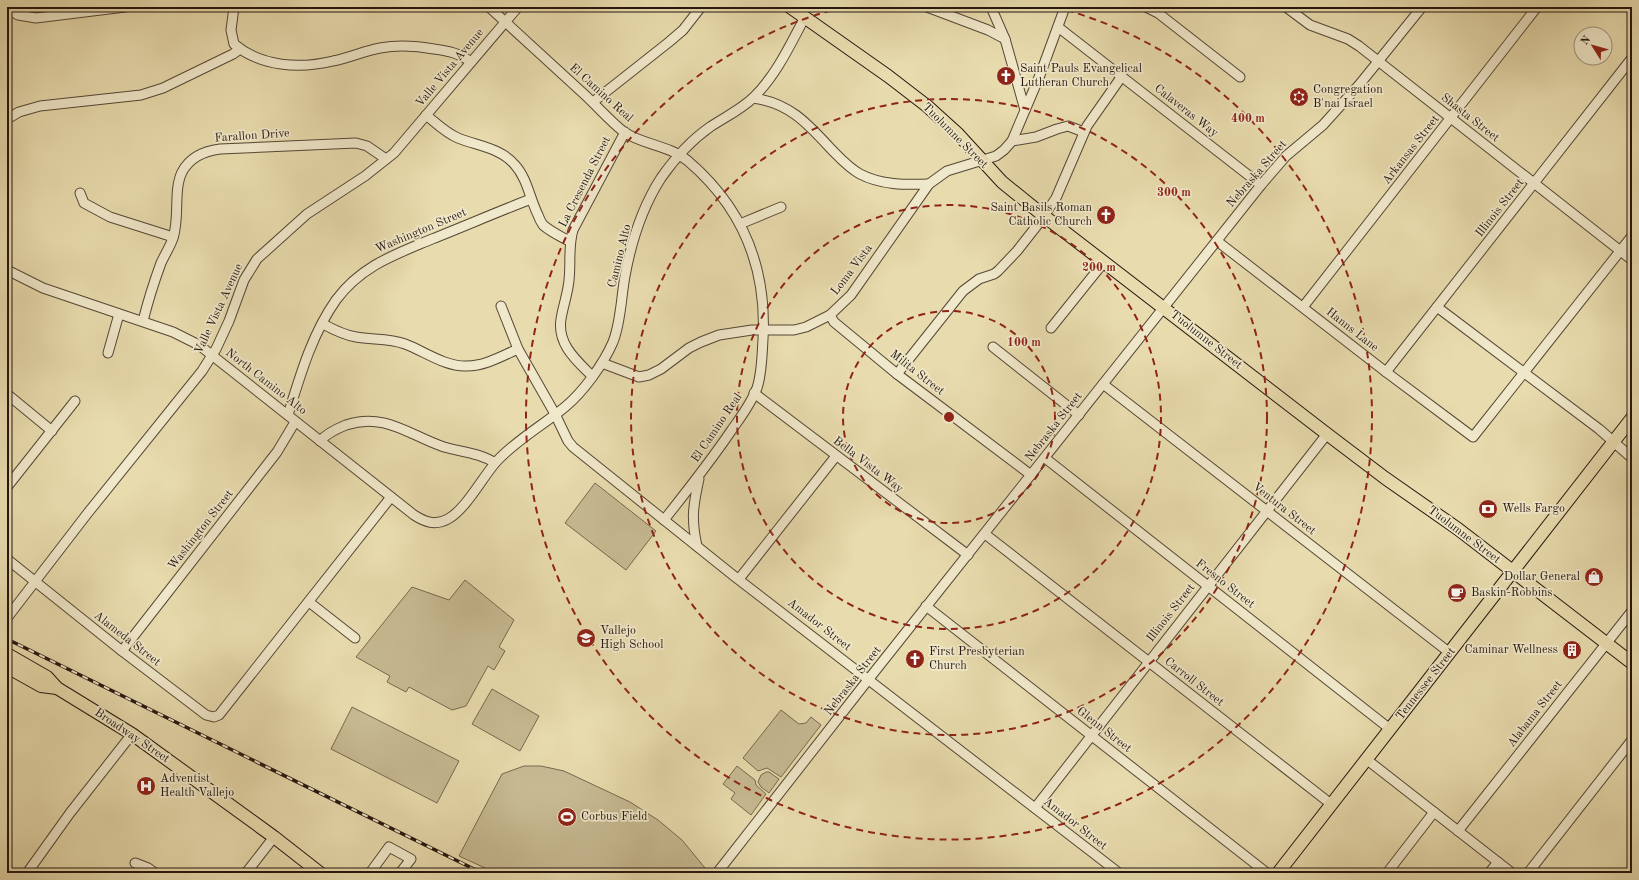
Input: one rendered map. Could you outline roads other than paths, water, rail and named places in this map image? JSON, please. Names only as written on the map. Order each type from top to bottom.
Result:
[{"type":"main road","name":"Tuolumne Street","points":[[790,7],[915,96],[958,134],[1002,182],[1044,216],[1327,434],[1385,478],[1458,529],[1632,663]]},
{"type":"main road","name":"Tennessee Street","points":[[1278,873],[1632,418]]},
{"type":"main road","name":"Broadway Street","points":[[7,654],[47,676],[57,688],[132,734],[274,837],[320,873]]},
{"type":"main road","name":"Broadway Street","points":[[7,667],[41,686],[57,688]]},
{"type":"street","points":[[7,8],[18,15],[36,18],[125,7]]},
{"type":"street","points":[[234,7],[231,18],[232,38],[234,44],[240,49],[259,58],[277,63],[294,66],[333,61],[382,48],[418,47],[453,52],[471,62]]},
{"type":"street","name":"El Camino Real","points":[[489,7],[625,132],[679,154],[688,160],[716,188],[740,224],[757,263],[762,291],[764,330],[762,364],[754,393],[745,410],[699,476],[664,520]]},
{"type":"street","name":"Valle Vista Avenue","points":[[7,618],[87,514],[193,383],[212,356],[229,321],[244,280],[257,259],[307,214],[365,176],[386,160],[518,7]]},
{"type":"street","points":[[593,102],[669,42],[682,30],[701,7]]},
{"type":"street","points":[[927,7],[988,30],[1005,39]]},
{"type":"street","points":[[991,7],[1005,39],[1026,110]]},
{"type":"street","points":[[1012,141],[1026,110],[1065,7]]},
{"type":"street","points":[[1146,7],[1158,13],[1240,77]]},
{"type":"street","name":"Shasta Street","points":[[1286,7],[1310,25],[1348,39],[1359,46],[1632,260]]},
{"type":"street","name":"Nebraska Street","points":[[717,873],[926,606],[985,534],[1261,184],[1286,156],[1323,125],[1378,62],[1422,7]]},
{"type":"street","name":"Arkansas Street","points":[[1303,307],[1537,7]]},
{"type":"street","name":"Camino Alto","points":[[465,503],[496,463],[523,438],[565,407],[602,363],[616,333],[625,275],[638,227],[660,180],[679,154],[709,128],[753,98],[765,85],[780,64],[805,17]]},
{"type":"street","name":"Calaveras Way","points":[[1058,26],[1261,184]]},
{"type":"street","points":[[7,119],[19,112],[40,106],[147,93],[163,88],[233,54],[240,49]]},
{"type":"street","name":"Illinois Street","points":[[1386,372],[1631,61]]},
{"type":"street","points":[[896,374],[963,291],[979,279],[994,274],[998,271],[1017,251],[1044,216],[1056,198],[1087,126],[1122,76]]},
{"type":"street","points":[[753,98],[777,103],[799,117],[844,162],[861,174],[885,182],[928,184]]},
{"type":"street","points":[[426,115],[442,128],[457,137],[496,150],[509,158],[524,178],[530,199],[542,224],[569,241]]},
{"type":"street","points":[[1012,141],[1036,137],[1068,126],[1084,132]]},
{"type":"street","name":"La Cresenda Street","points":[[592,376],[572,356],[565,346],[561,336],[560,321],[569,278],[569,241],[573,230],[625,132]]},
{"type":"street","name":"Loma Vista","points":[[602,363],[639,376],[649,376],[701,342],[719,335],[735,331],[794,330],[806,327],[830,315],[851,295],[928,184],[947,171],[996,156],[1012,141]]},
{"type":"street","name":"Farallon Drive","points":[[143,321],[150,295],[162,262],[173,238],[177,220],[179,180],[187,164],[203,153],[220,149],[356,143],[367,146],[386,160]]},
{"type":"street","points":[[80,193],[84,203],[110,217],[173,238]]},
{"type":"street","name":"Washington Street","points":[[288,415],[314,341],[336,300],[360,274],[390,256],[530,199]]},
{"type":"street","points":[[740,224],[780,207]]},
{"type":"street","points":[[1524,372],[1632,236]]},
{"type":"street","name":"Hanns Lane","points":[[1217,241],[1386,372],[1473,437],[1524,372]]},
{"type":"street","points":[[1051,328],[1104,262]]},
{"type":"street","name":"North Camino Alto","points":[[7,270],[43,288],[143,321],[173,332],[199,345],[414,515],[430,523],[437,522],[450,518],[465,503]]},
{"type":"street","name":"Amador Street","points":[[501,306],[518,349],[556,414],[568,441],[573,447],[739,579],[1119,873]]},
{"type":"street","points":[[1437,307],[1599,429],[1613,443],[1632,458]]},
{"type":"street","points":[[108,353],[119,314]]},
{"type":"street","name":"Milita Street","points":[[830,315],[834,322],[896,374],[1031,475]]},
{"type":"street","points":[[323,324],[341,333],[356,337],[395,341],[442,361],[465,366],[481,364],[518,349]]},
{"type":"street","points":[[993,347],[1079,415]]},
{"type":"street","name":"Ventura Street","points":[[1104,384],[1450,653]]},
{"type":"street","name":"Bella Vista Way","points":[[754,393],[968,555]]},
{"type":"street","points":[[7,394],[52,431]]},
{"type":"street","points":[[7,487],[74,401]]},
{"type":"street","points":[[320,441],[330,433],[343,426],[360,421],[372,420],[393,425],[443,446],[462,452],[484,456],[496,463]]},
{"type":"street","name":"Washington Street","points":[[122,651],[277,452],[295,422]]},
{"type":"street","name":"Illinois Street","points":[[1035,808],[1327,434]]},
{"type":"street","points":[[739,579],[836,456]]},
{"type":"street","name":"Fresno Street","points":[[1045,458],[1390,729]]},
{"type":"street","points":[[697,546],[692,527],[694,503],[699,476]]},
{"type":"street","name":"Alameda Street","points":[[7,559],[122,651],[209,717],[214,718],[219,715],[391,497]]},
{"type":"street","name":"Carroll Street","points":[[985,534],[1331,804]]},
{"type":"street","points":[[309,602],[355,638]]},
{"type":"street","name":"Glenn Street","points":[[926,606],[1267,873]]},
{"type":"street","name":"Alabama Street","points":[[1458,831],[1632,611]]},
{"type":"street","points":[[27,873],[70,813],[132,734]]},
{"type":"street","points":[[1528,873],[1632,740]]},
{"type":"street","points":[[1366,759],[1512,873]]},
{"type":"street","points":[[1387,873],[1434,812]]},
{"type":"street","points":[[246,873],[274,837]]},
{"type":"street","points":[[370,873],[389,848],[410,859],[400,873]]},
{"type":"street","points":[[1489,873],[1498,862]]},
{"type":"street","points":[[135,863],[148,868],[154,873]]},
{"type":"railway","points":[[7,639],[482,873]]},
{"type":"place","name":"Saint Pauls Evangelical Lutheran Church","points":[[1006,76]]},
{"type":"place","name":"Congregation B'nai Israel","points":[[1299,97]]},
{"type":"place","name":"Saint Basils Roman Catholic Church","points":[[1106,215]]},
{"type":"place","name":"Wells Fargo","points":[[1488,509]]},
{"type":"place","name":"Dollar General","points":[[1594,577]]},
{"type":"place","name":"Baskin-Robbins","points":[[1457,593]]},
{"type":"place","name":"Vallejo High School","points":[[586,638]]},
{"type":"place","name":"Caminar Wellness","points":[[1572,650]]},
{"type":"place","name":"First Presbyterian Church","points":[[915,659]]},
{"type":"place","name":"Adventist Health Vallejo","points":[[146,786]]},
{"type":"place","name":"Corbus Field","points":[[567,817]]}]
